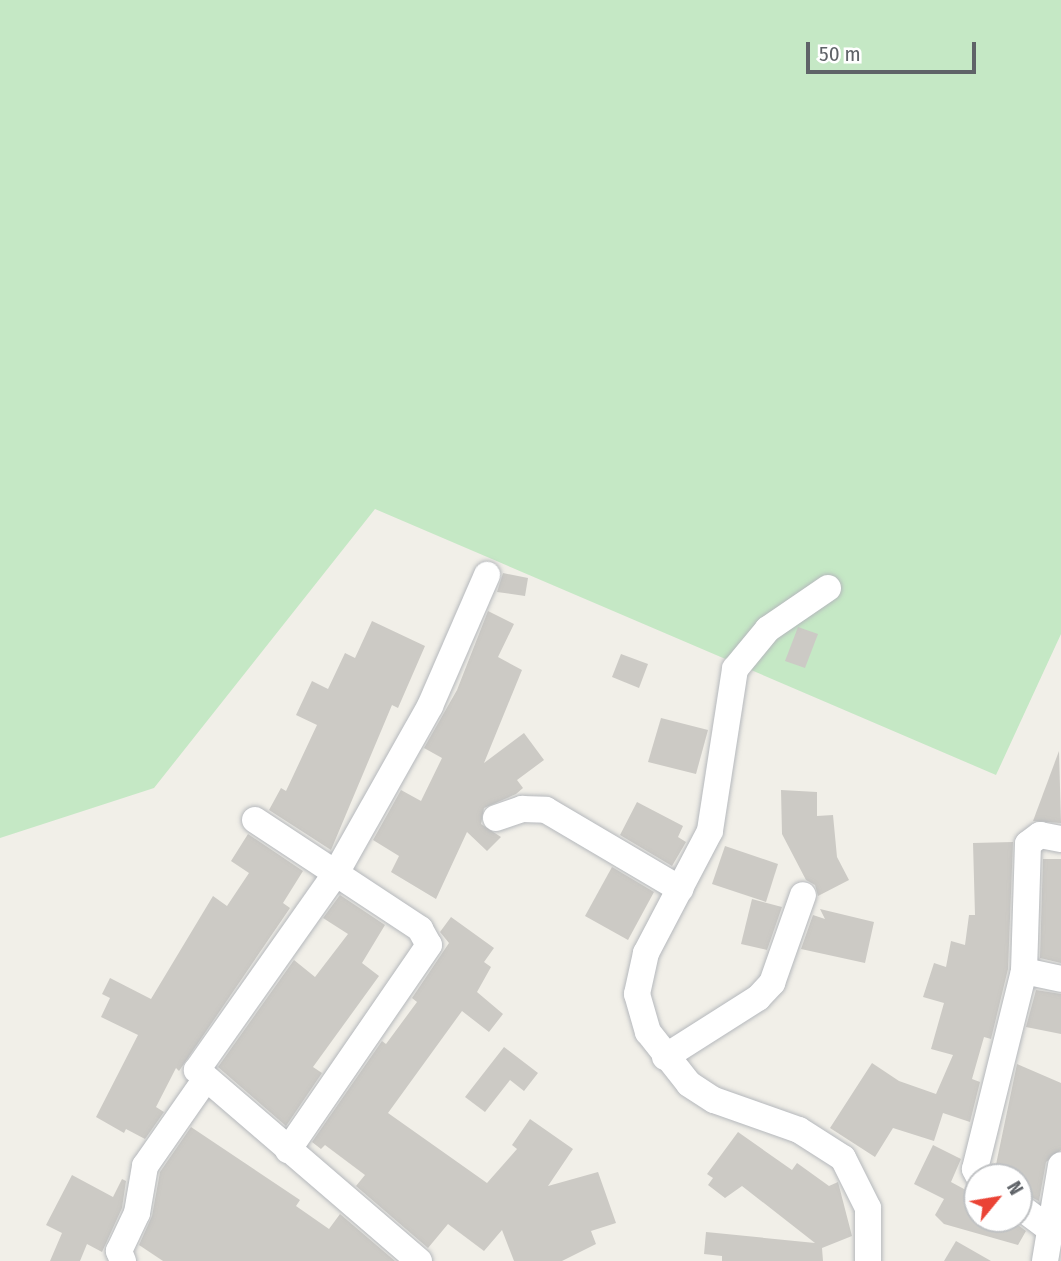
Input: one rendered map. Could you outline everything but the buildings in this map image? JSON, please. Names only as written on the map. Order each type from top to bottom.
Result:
[{"type":"street","points":[[419,1261],[205,1080],[198,1065],[336,873],[430,706],[487,575]]},
{"type":"street","points":[[828,588],[768,629],[735,669],[710,831],[639,971],[641,1016],[665,1057],[689,1084],[714,1100],[799,1130],[843,1158],[868,1208],[869,1261]]},
{"type":"street","points":[[496,818],[522,809],[546,810],[680,889]]},
{"type":"street","points":[[255,820],[420,929],[429,945],[288,1150]]},
{"type":"street","points":[[977,1163],[999,1087],[1024,971],[1028,844],[1040,835],[1061,839]]},
{"type":"street","points":[[665,1057],[758,998],[772,982],[803,895]]},
{"type":"street","points":[[1024,971],[1061,979]]},
{"type":"street","points":[[123,1261],[119,1251],[137,1213],[145,1166],[205,1080]]},
{"type":"street","points":[[1045,1261],[1048,1228],[1061,1165]]},
{"type":"street","points":[[1033,1217],[1048,1228]]},
{"type":"green space","points":[[0,0],[1061,0],[1061,634],[996,775],[375,509],[154,788],[0,838]]}]
